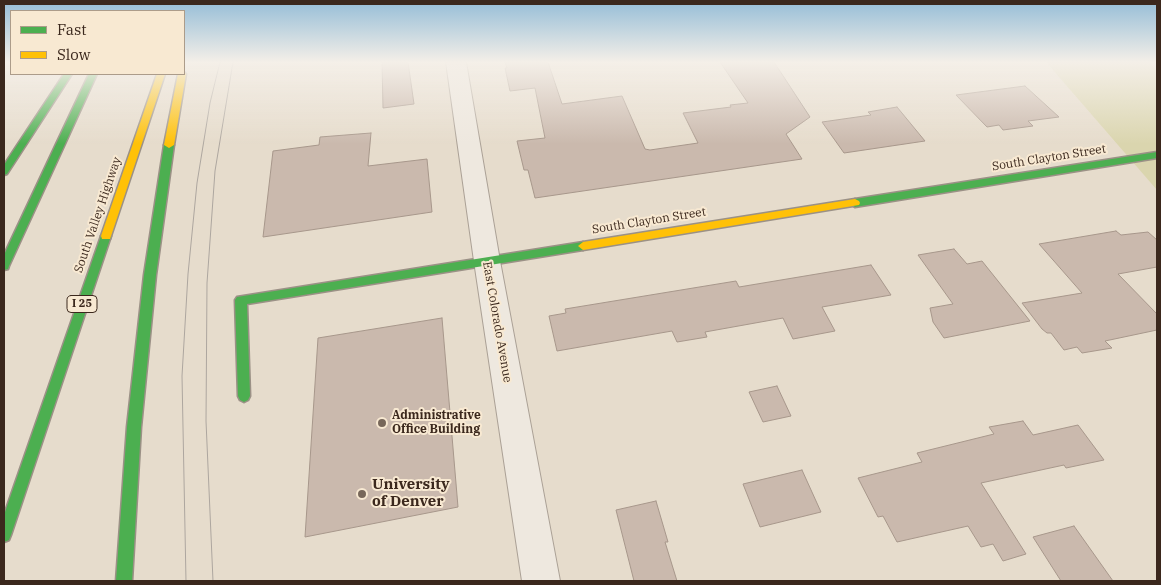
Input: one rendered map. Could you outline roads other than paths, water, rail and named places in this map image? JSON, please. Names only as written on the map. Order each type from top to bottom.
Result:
[{"type":"main road","points":[[4,172],[58,89]]},
{"type":"main road","points":[[4,266],[86,89]]},
{"type":"main road","name":"South Valley Highway","points":[[4,535],[157,89]]},
{"type":"main road","points":[[124,581],[134,427],[151,265],[162,183],[179,89]]},
{"type":"main road","name":"South Clayton Street","points":[[244,396],[241,300],[1157,155]]},
{"type":"street","name":"East Colorado Avenue","points":[[460,89],[541,581]]},
{"type":"tram line","points":[[186,581],[182,376],[188,274],[197,183],[213,89]]},
{"type":"tram line","points":[[213,581],[206,421],[207,283],[215,171],[228,89]]},
{"type":"place","name":"Administrative Office Building","points":[[382,423]]},
{"type":"place","name":"University of Denver","points":[[362,494]]}]
